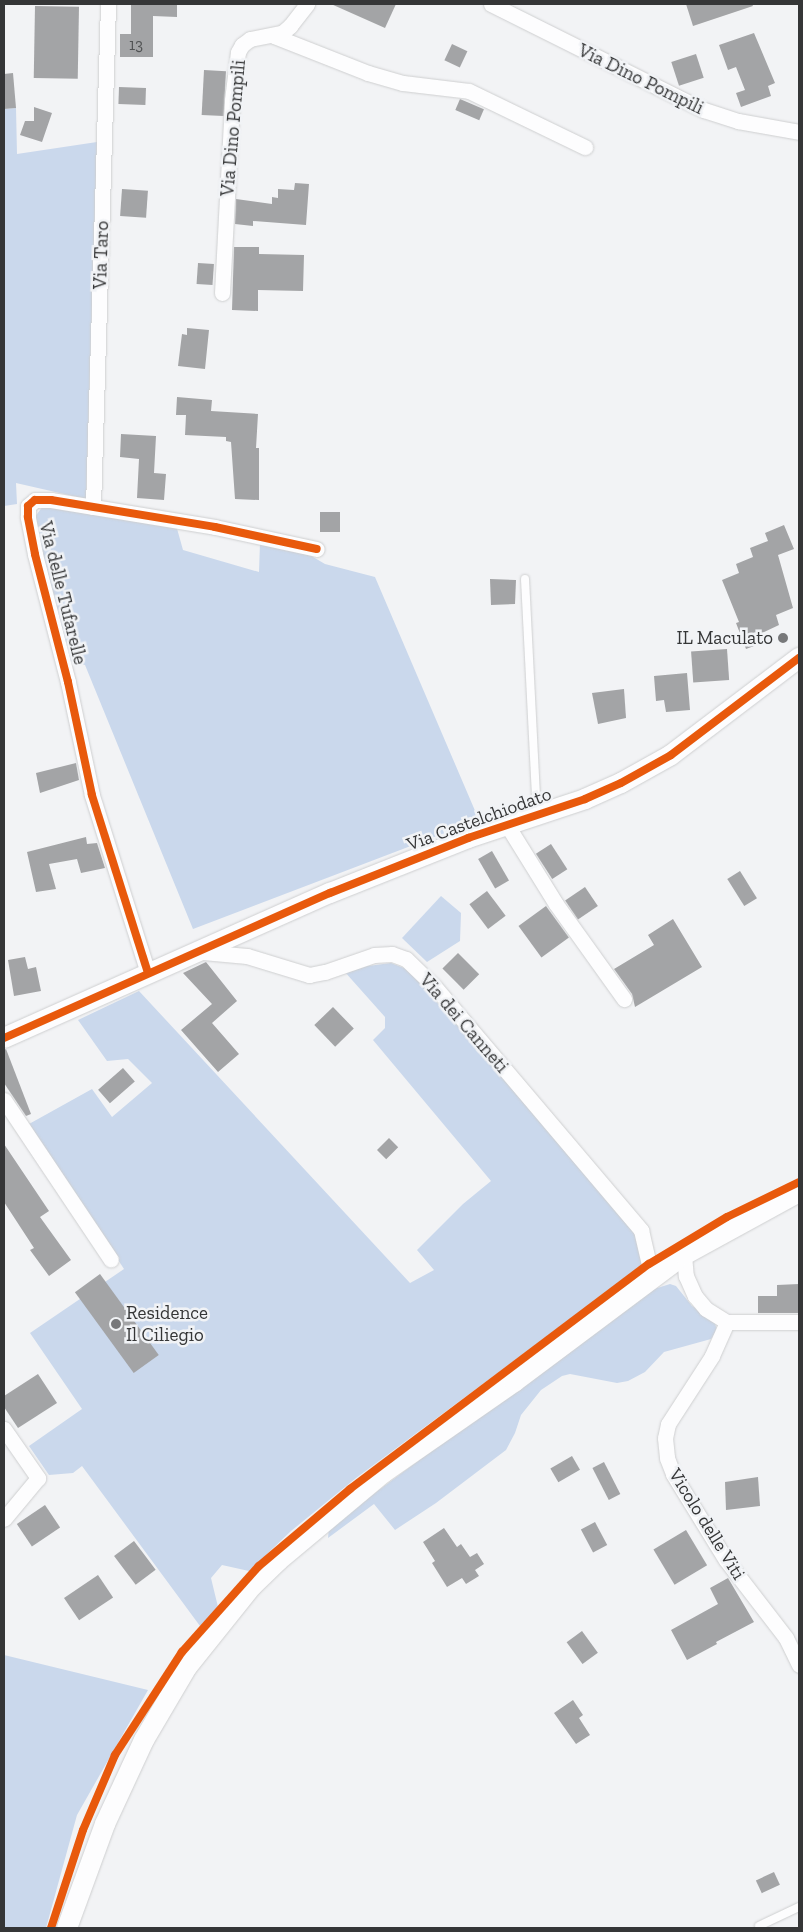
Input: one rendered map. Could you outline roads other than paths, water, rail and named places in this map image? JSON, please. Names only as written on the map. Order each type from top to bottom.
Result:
[{"type":"main road","name":"Via Castelchiodato","points":[[4,1038],[191,953],[330,893],[468,838],[595,795],[656,764],[799,658]]},
{"type":"main road","points":[[67,1928],[106,1824],[144,1740],[187,1667],[252,1586],[306,1536],[383,1473],[514,1382],[684,1256],[799,1192]]},
{"type":"street","name":"Via Taro","points":[[93,507],[108,4]]},
{"type":"street","name":"Via Dino Pompili","points":[[222,293],[232,100],[238,52],[246,41],[274,36],[290,26],[307,4]]},
{"type":"street","name":"Via Dino Pompili","points":[[491,4],[704,110],[738,121],[799,132]]},
{"type":"street","points":[[274,36],[368,73],[403,83],[469,91],[585,147]]},
{"type":"street","name":"Via delle Tufarelle","points":[[148,973],[92,794],[68,682],[36,562],[28,517],[28,506],[35,500],[44,499],[215,527],[317,549]]},
{"type":"street","points":[[507,825],[556,904],[624,999]]},
{"type":"street","name":"Via dei Canneti","points":[[191,953],[215,952],[247,956],[309,974],[325,972],[374,955],[392,954],[406,959],[435,987],[641,1230],[649,1264]]},
{"type":"street","points":[[4,1100],[111,1260]]},
{"type":"street","points":[[684,1256],[686,1276],[695,1296],[706,1309],[726,1322],[799,1322]]},
{"type":"street","name":"Vicolo delle Viti","points":[[726,1322],[712,1356],[668,1424],[665,1438],[667,1458],[673,1474],[726,1560],[786,1638],[799,1665]]},
{"type":"street","points":[[4,1429],[38,1478],[4,1519]]},
{"type":"lane","points":[[525,579],[537,815]]},
{"type":"lane","points":[[758,1928],[799,1907]]},
{"type":"place","name":"IL Maculato","points":[[783,638]]},
{"type":"place","name":"Residence Il Ciliegio","points":[[116,1324]]}]
